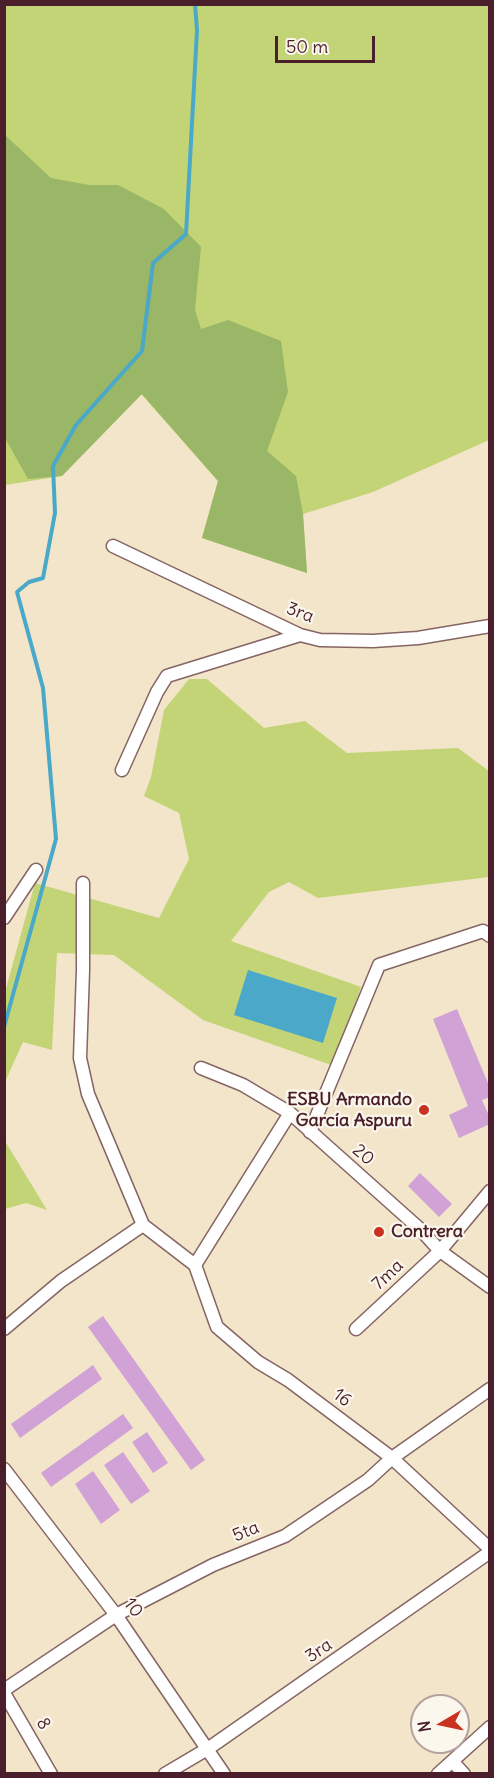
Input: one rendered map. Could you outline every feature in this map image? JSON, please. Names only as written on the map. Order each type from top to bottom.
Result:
[{"type":"street","name":"3ra","points":[[113,546],[300,635],[320,639],[373,641],[418,638],[489,626]]},
{"type":"street","points":[[122,770],[166,676],[300,635]]},
{"type":"street","points":[[6,916],[36,870]]},
{"type":"street","points":[[82,883],[83,970],[80,1058],[87,1094],[143,1225],[195,1265],[290,1113]]},
{"type":"street","points":[[310,1132],[379,965],[483,931],[489,936]]},
{"type":"street","name":"20","points":[[201,1068],[243,1085],[290,1113],[422,1230],[440,1251],[489,1287]]},
{"type":"street","name":"7ma","points":[[356,1329],[440,1251],[489,1191]]},
{"type":"street","points":[[4,1329],[61,1281],[143,1225]]},
{"type":"street","name":"16","points":[[195,1265],[217,1328],[258,1362],[288,1380],[392,1458],[489,1551]]},
{"type":"street","name":"5ta","points":[[4,1692],[116,1615],[213,1565],[285,1536],[368,1480],[392,1458],[489,1389]]},
{"type":"street","name":"10","points":[[4,1469],[116,1615],[224,1773]]},
{"type":"street","name":"3ra","points":[[165,1773],[208,1748],[489,1551]]},
{"type":"street","name":"8","points":[[4,1692],[51,1773]]},
{"type":"street","points":[[438,1773],[453,1762],[489,1727]]},
{"type":"street","points":[[453,1762],[464,1773]]},
{"type":"green space","points":[[4,5],[489,5],[489,440],[373,492],[303,514],[307,573],[202,538],[218,481],[141,394],[62,476],[5,485]]},
{"type":"green space","points":[[5,135],[51,178],[89,185],[118,185],[164,209],[201,247],[195,310],[201,329],[228,320],[281,341],[288,392],[267,451],[296,476],[303,514],[307,573],[202,538],[218,481],[142,394],[62,476],[28,479],[5,438]]},
{"type":"green space","points":[[189,679],[207,679],[264,728],[305,721],[347,753],[458,748],[489,771],[489,877],[318,898],[289,882],[269,892],[231,941],[361,987],[334,1066],[203,1020],[114,955],[57,953],[52,1050],[23,1042],[5,1082],[5,992],[35,883],[159,918],[189,859],[179,813],[144,796],[151,777],[164,710]]},
{"type":"green space","points":[[5,1141],[47,1210],[26,1203],[5,1209]]},
{"type":"water","points":[[248,970],[337,998],[323,1043],[234,1015]]},
{"type":"building","points":[[457,1009],[490,1088],[490,1097],[482,1100],[490,1118],[490,1124],[459,1138],[449,1115],[468,1106],[433,1019]]},
{"type":"building","points":[[420,1173],[452,1204],[439,1217],[408,1186]]},
{"type":"building","points":[[103,1316],[205,1460],[191,1470],[88,1327]]},
{"type":"building","points":[[93,1365],[102,1379],[20,1438],[11,1424]]},
{"type":"building","points":[[123,1414],[133,1428],[51,1487],[41,1473]]},
{"type":"building","points":[[147,1432],[168,1463],[153,1473],[132,1442]]},
{"type":"building","points":[[123,1452],[150,1491],[131,1504],[104,1465]]},
{"type":"building","points":[[93,1471],[120,1510],[101,1524],[75,1484]]},
{"type":"waterway","points":[[4,1027],[56,839],[43,688],[17,592],[29,582],[43,578],[55,513],[53,466],[76,425],[142,351],[153,263],[186,234],[197,30],[195,4]]},
{"type":"place","name":"ESBU Armando García Aspuru","points":[[424,1110]]},
{"type":"place","name":"Contrera","points":[[379,1232]]}]
